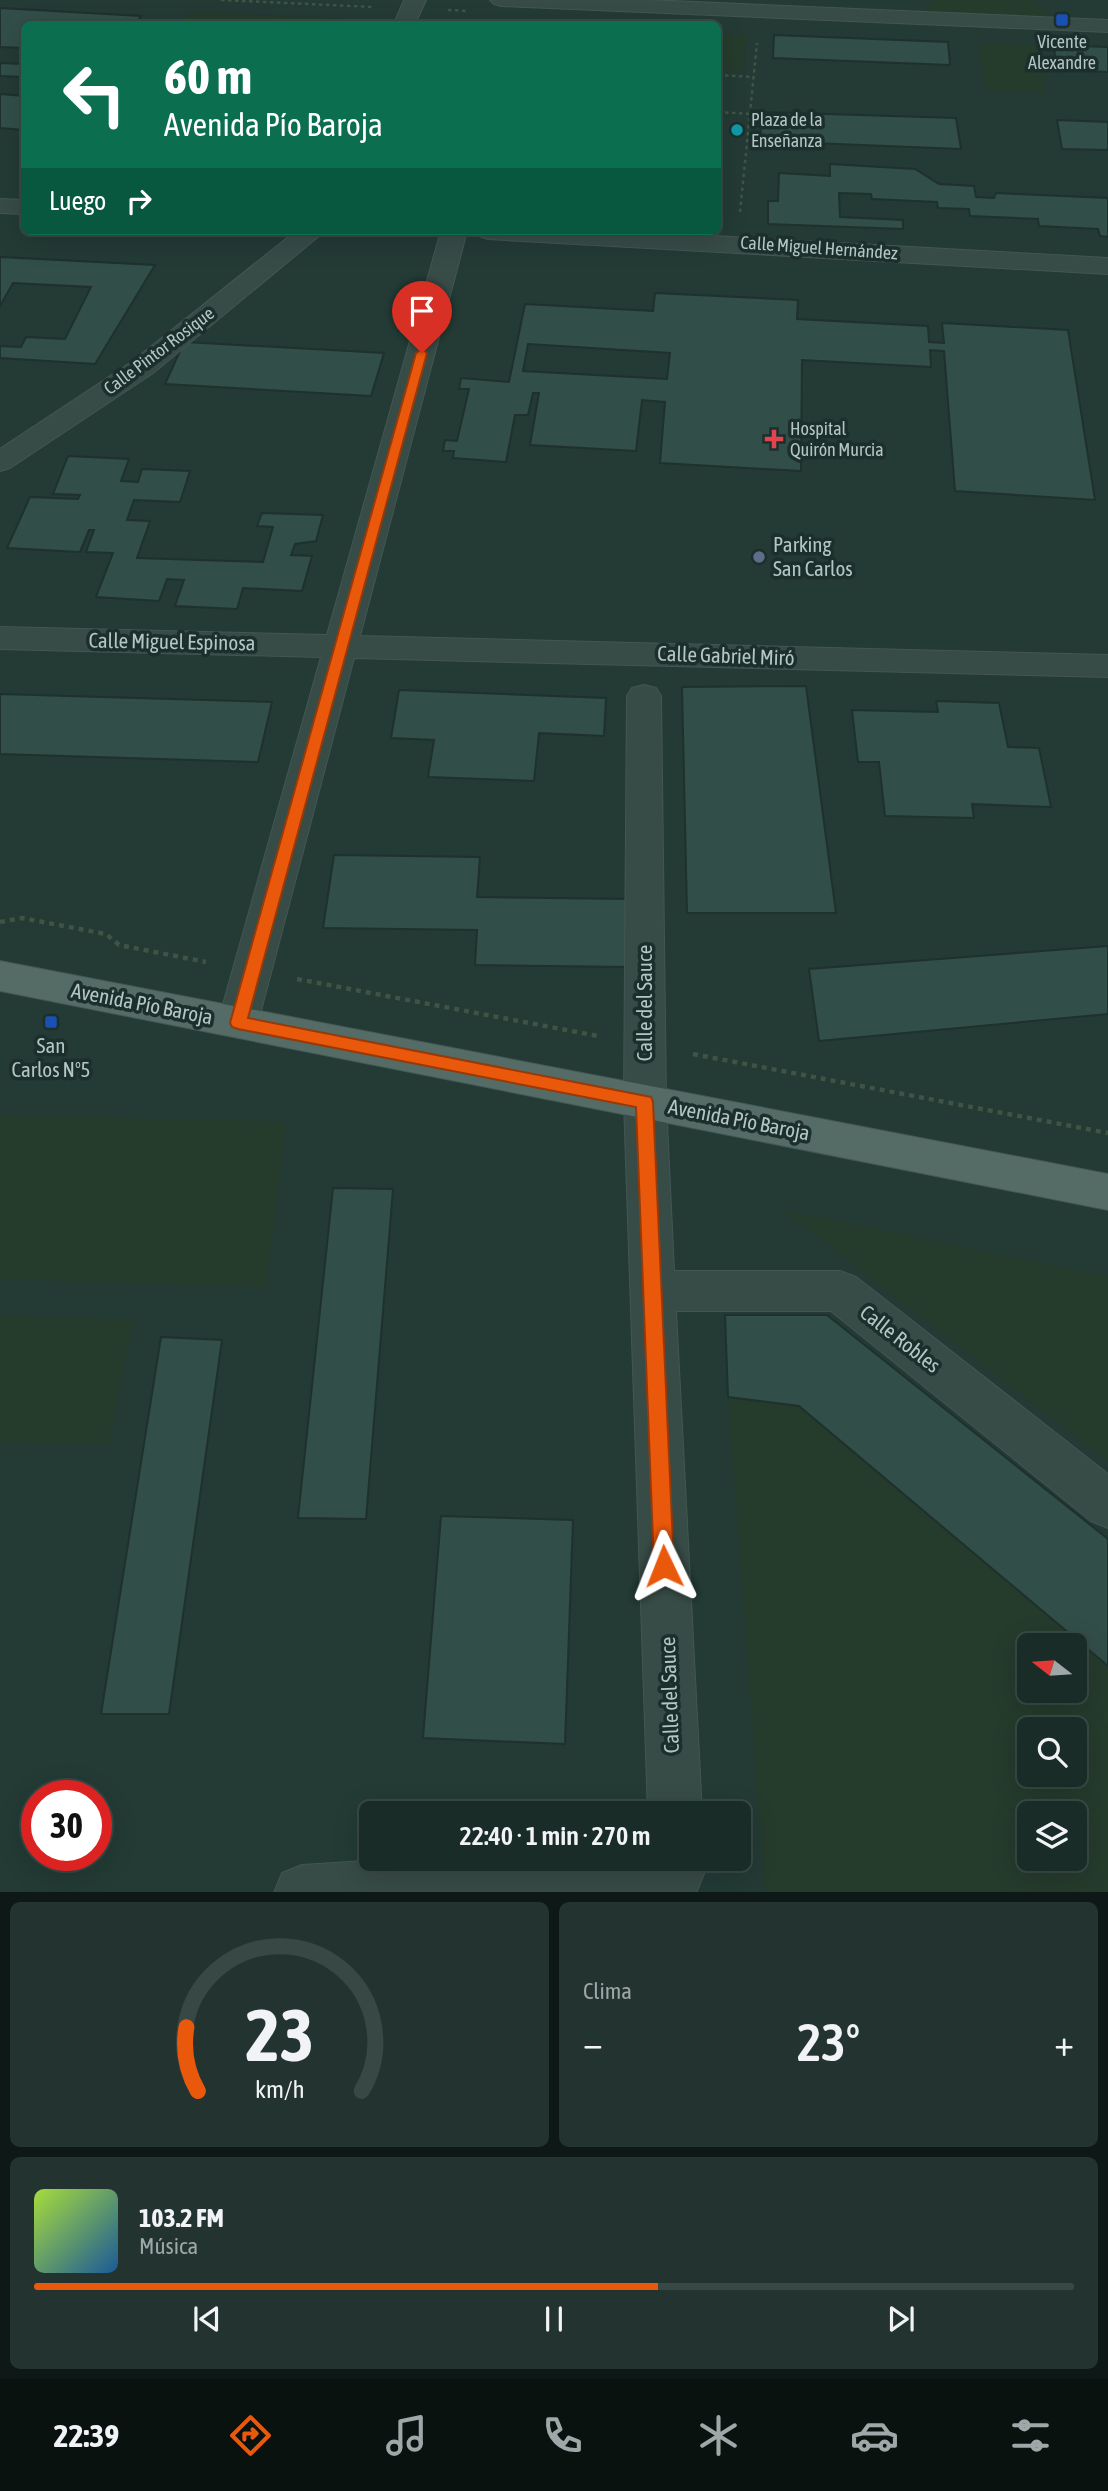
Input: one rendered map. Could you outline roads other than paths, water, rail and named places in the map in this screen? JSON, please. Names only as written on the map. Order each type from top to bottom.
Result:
[{"type":"main road","name":"Avenida Pío Baroja","points":[[0,976],[1108,1192]]},
{"type":"street","points":[[406,21],[415,0]]},
{"type":"street","points":[[501,0],[706,4],[760,11],[1108,26]]},
{"type":"street","points":[[0,206],[21,207]]},
{"type":"street","name":"Calle Pintor Rosique","points":[[0,463],[143,368],[307,235]]},
{"type":"street","points":[[238,1023],[453,235]]},
{"type":"street","name":"Calle Miguel Hernández","points":[[571,235],[1108,266]]},
{"type":"street","name":"Calle Miguel Espinosa","points":[[0,638],[343,645]]},
{"type":"street","name":"Calle Gabriel Miró","points":[[343,645],[1108,666]]},
{"type":"street","name":"Calle del Sauce","points":[[644,696],[645,1102],[674,1801]]},
{"type":"street","name":"Calle Robles","points":[[652,1290],[840,1291],[1108,1504]]},
{"type":"street","points":[[302,1892],[678,1874]]},
{"type":"place","name":"Vicente Alexandre","points":[[1062,20]]},
{"type":"place","name":"Plaza de la Enseñanza","points":[[737,130]]},
{"type":"place","name":"Hospital Quirón Murcia","points":[[774,439]]},
{"type":"place","name":"Parking San Carlos","points":[[759,557]]},
{"type":"place","name":"San Carlos Nº5","points":[[51,1022]]}]
